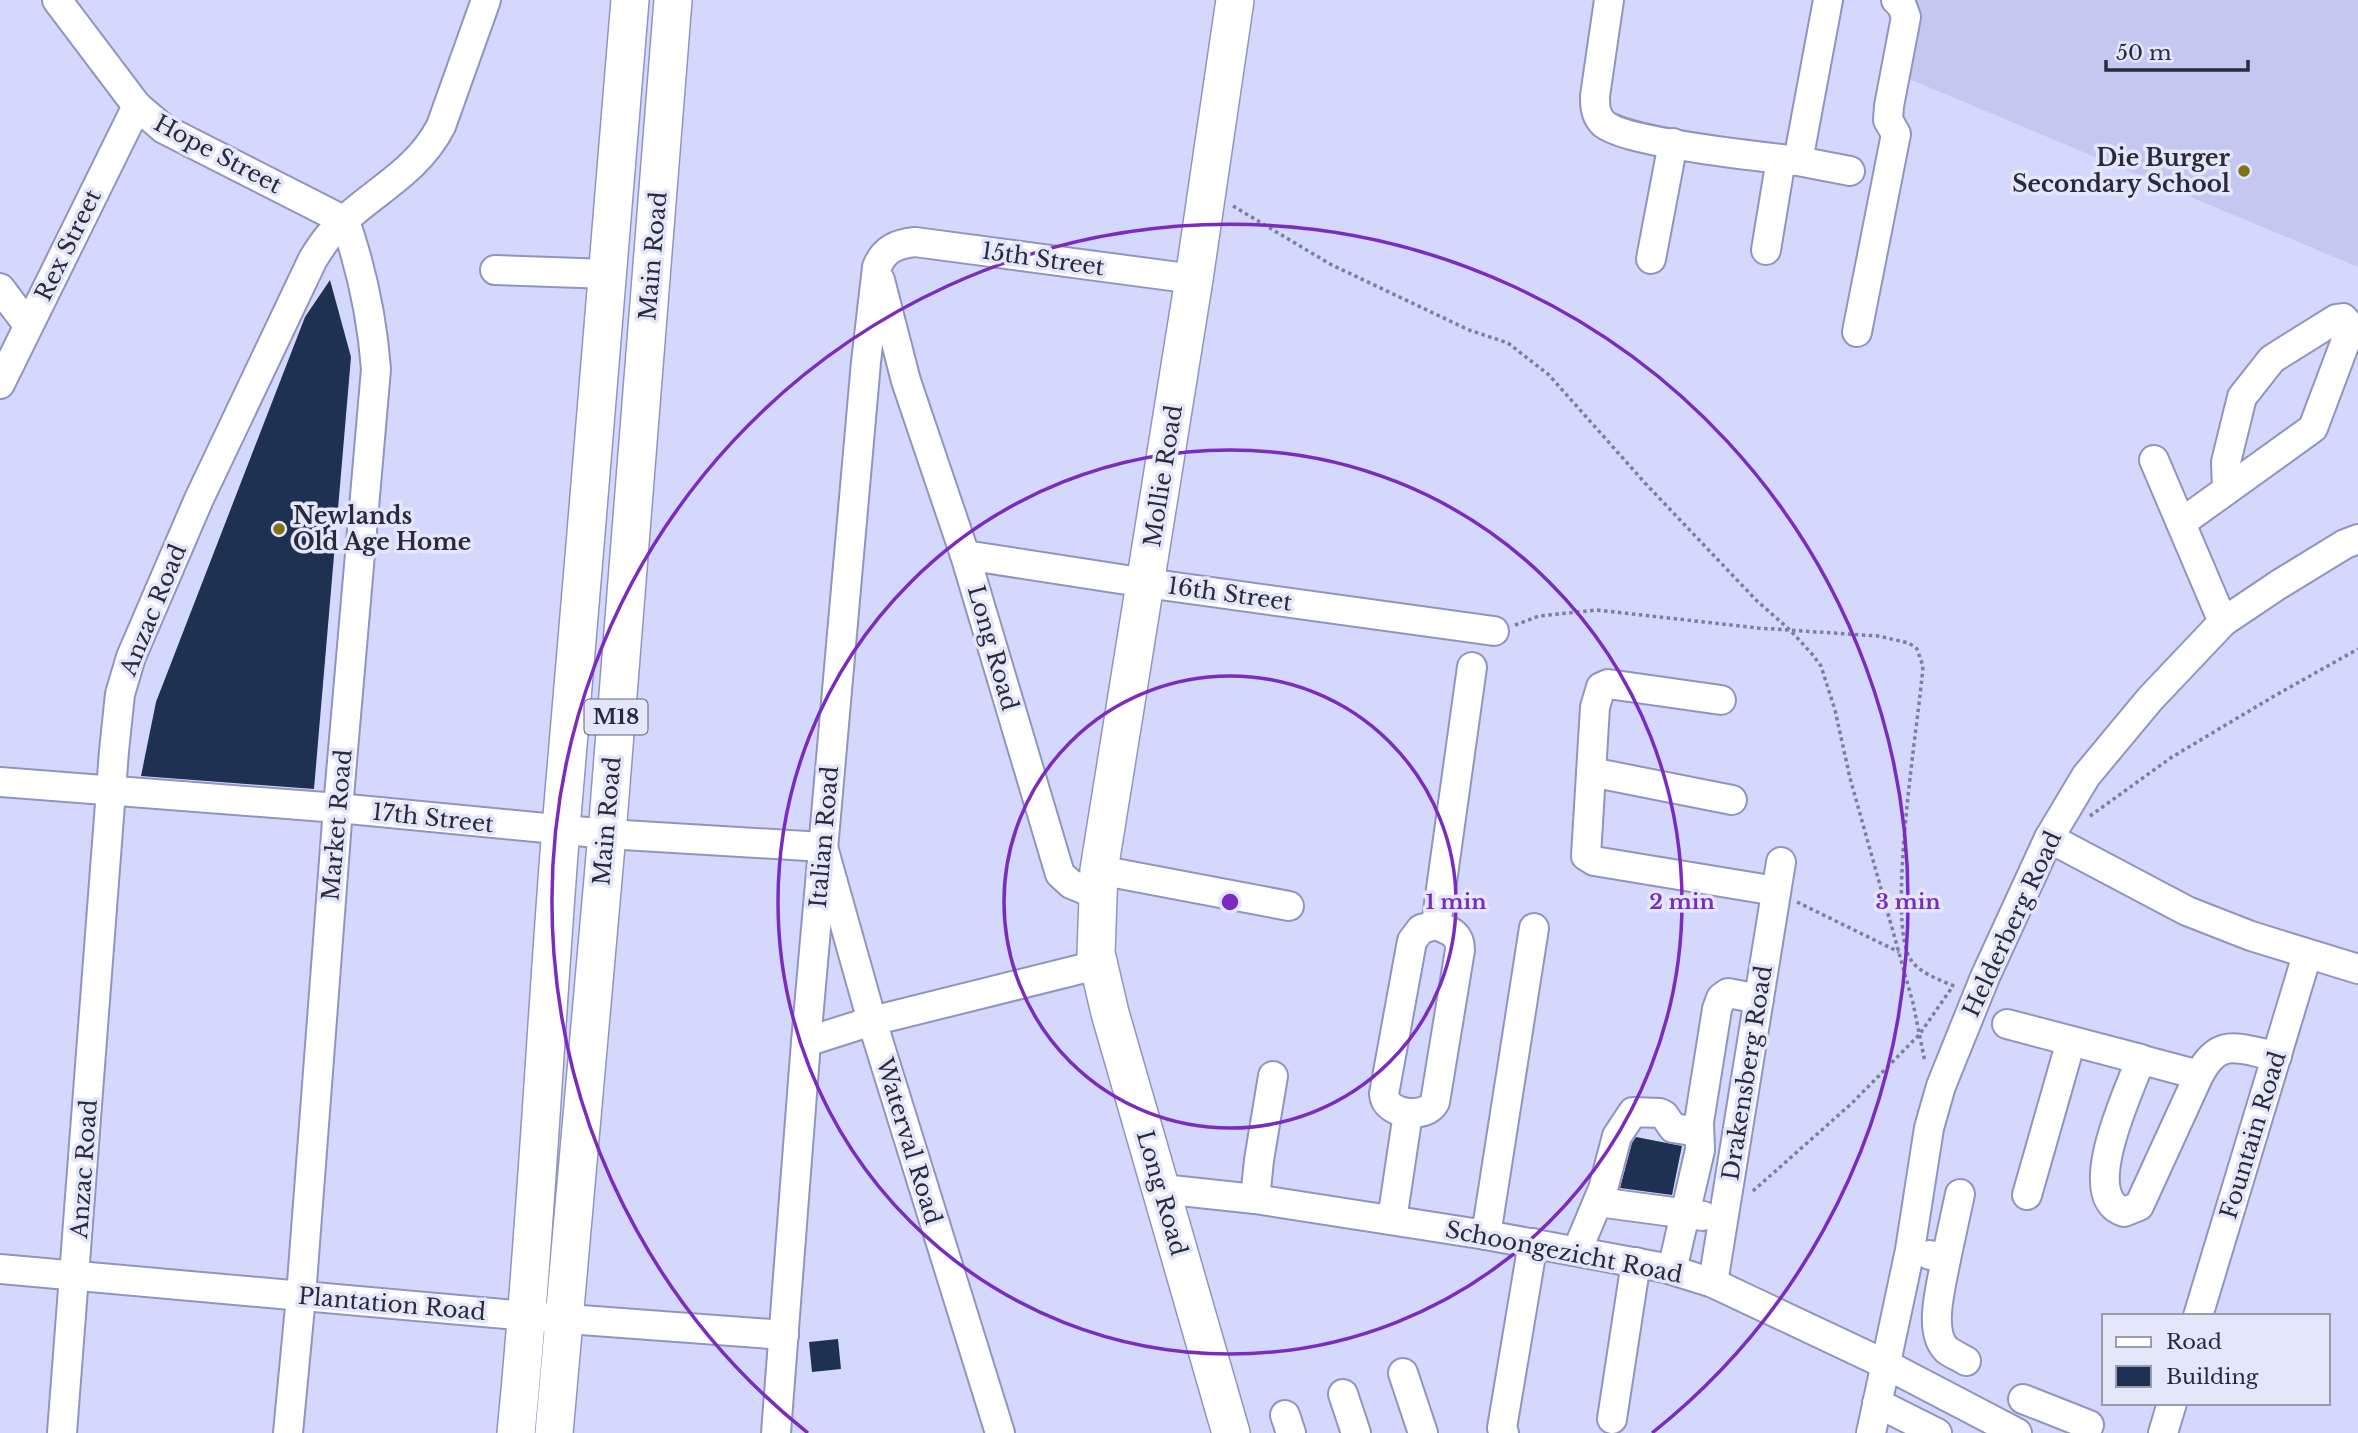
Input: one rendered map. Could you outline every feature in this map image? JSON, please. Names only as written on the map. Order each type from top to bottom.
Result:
[{"type":"main road","name":"Main Road","points":[[516,1433],[527,1316],[561,831],[630,0]]},
{"type":"main road","name":"Main Road","points":[[554,1433],[607,834],[673,0]]},
{"type":"main road","name":"Mollie Road","points":[[1096,959],[1098,883],[1208,190],[1235,0]]},
{"type":"main road","name":"Long Road","points":[[1096,959],[1231,1433]]},
{"type":"street","name":"Hope Street","points":[[57,0],[136,106],[164,129],[345,221]]},
{"type":"street","name":"Anzac Road","points":[[62,1433],[120,694],[131,657],[199,499],[300,285],[328,237],[409,168],[433,142],[442,126],[486,0]]},
{"type":"street","points":[[1609,0],[1595,109],[1602,122],[1613,130],[1850,170]]},
{"type":"street","points":[[1766,250],[1828,0]]},
{"type":"street","points":[[1857,332],[1896,134],[1888,120],[1889,106],[1906,17],[1902,6],[1896,0]]},
{"type":"street","name":"Rex Street","points":[[0,384],[136,106]]},
{"type":"street","points":[[1651,259],[1673,142]]},
{"type":"street","name":"Market Road","points":[[288,1433],[376,369],[372,322],[357,255],[345,221]]},
{"type":"street","name":"15th Street","points":[[884,257],[903,243],[915,242],[1194,279]]},
{"type":"street","name":"Italian Road","points":[[776,1433],[806,1042],[866,362],[884,257]]},
{"type":"street","name":"Long Road","points":[[884,257],[906,381],[965,555],[1060,874],[1071,884],[1098,883]]},
{"type":"street","points":[[495,270],[609,274]]},
{"type":"street","points":[[0,288],[28,325]]},
{"type":"street","points":[[2181,523],[2227,490],[2313,428],[2351,327],[2343,318],[2336,319],[2272,359],[2242,397],[2226,462],[2227,490]]},
{"type":"street","points":[[866,362],[906,381]]},
{"type":"street","points":[[2154,460],[2223,622]]},
{"type":"street","name":"Helderberg Road","points":[[1871,1433],[1910,1250],[1929,1128],[1965,991],[2049,838],[2087,776],[2150,699],[2223,622],[2278,585],[2358,539]]},
{"type":"street","name":"16th Street","points":[[965,555],[1494,631]]},
{"type":"street","points":[[1436,925],[1472,667]]},
{"type":"street","points":[[1721,700],[1603,684],[1598,690],[1595,707],[1585,850],[1587,858],[1776,891]]},
{"type":"street","points":[[1591,772],[1732,800]]},
{"type":"street","name":"17th Street","points":[[0,782],[338,808],[561,831],[823,847]]},
{"type":"street","points":[[2049,838],[2187,911],[2307,955],[2358,969]]},
{"type":"street","name":"Waterval Road","points":[[823,847],[872,1021],[1000,1433]]},
{"type":"street","name":"Drakensberg Road","points":[[1713,1283],[1781,862]]},
{"type":"street","points":[[1098,883],[1289,906]]},
{"type":"street","points":[[1436,925],[1454,932],[1460,939],[1460,950],[1435,1102],[1432,1109],[1426,1113],[1408,1113],[1389,1105],[1384,1100],[1384,1094],[1412,941],[1420,929],[1436,925]]},
{"type":"street","points":[[1486,1235],[1534,928]]},
{"type":"street","name":"Fountain Road","points":[[2199,1314],[2307,955]]},
{"type":"street","points":[[806,1042],[1096,959]]},
{"type":"street","points":[[1672,1270],[1700,1150],[1699,1122],[1717,1009],[1721,998],[1728,993],[1759,999]]},
{"type":"street","points":[[2141,1059],[2071,1041],[2007,1024],[2141,1059],[2199,1075]]},
{"type":"street","points":[[2026,1195],[2071,1041]]},
{"type":"street","points":[[2141,1059],[2109,1147],[2104,1172],[2108,1199],[2117,1210],[2124,1212],[2139,1206],[2207,1061],[2224,1047],[2277,1056]]},
{"type":"street","points":[[1255,1199],[1273,1076]]},
{"type":"street","points":[[1577,1251],[1598,1202],[1618,1136],[1633,1112],[1660,1113],[1673,1128],[1699,1132]]},
{"type":"street","points":[[1392,1220],[1408,1113]]},
{"type":"street","name":"Schoongezicht Road","points":[[1161,1189],[1255,1199],[1392,1220],[1672,1270],[1713,1283],[1887,1366],[2017,1433]]},
{"type":"street","points":[[1960,1194],[1936,1322],[1938,1337],[1946,1349],[1966,1361]]},
{"type":"street","points":[[1598,1202],[1685,1215],[1724,1216]]},
{"type":"street","points":[[1500,1431],[1533,1244]]},
{"type":"street","points":[[1910,1250],[1946,1259]]},
{"type":"street","points":[[1612,1419],[1636,1262]]},
{"type":"street","name":"Plantation Road","points":[[0,1269],[527,1316],[784,1335]]},
{"type":"street","points":[[1403,1373],[1423,1433]]},
{"type":"street","points":[[1343,1394],[1356,1433]]},
{"type":"street","points":[[2023,1399],[2080,1426]]},
{"type":"street","points":[[1877,1403],[1937,1433]]},
{"type":"street","points":[[2163,1433],[2171,1405]]},
{"type":"path","points":[[1208,190],[1331,264],[1469,330],[1508,343],[1549,374],[1645,483],[1757,601],[1790,630],[1821,666],[1899,952],[1926,1070]]},
{"type":"path","points":[[1494,631],[1502,631],[1539,616],[1597,610],[1790,630],[1878,636],[1909,643],[1917,649],[1923,666],[1903,865],[1903,932],[1906,951],[1920,970],[1965,991],[1851,1104],[1724,1216]]},
{"type":"path","points":[[2090,816],[2172,757],[2358,649]]},
{"type":"path","points":[[1776,891],[1899,952]]},
{"type":"shaded area","name":"Die Burger Secondary School","points":[[1913,0],[2358,0],[2358,267],[1902,76]]},
{"type":"building","name":"Newlands Old Age Home","points":[[330,280],[351,357],[314,789],[141,776],[156,702],[305,317]]},
{"type":"building","points":[[1636,1137],[1682,1146],[1672,1195],[1620,1188]]},
{"type":"building","points":[[838,1339],[841,1369],[812,1372],[809,1342]]},
{"type":"place","name":"Die Burger Secondary School","points":[[2244,171]]},
{"type":"place","name":"Newlands Old Age Home","points":[[279,529]]}]
